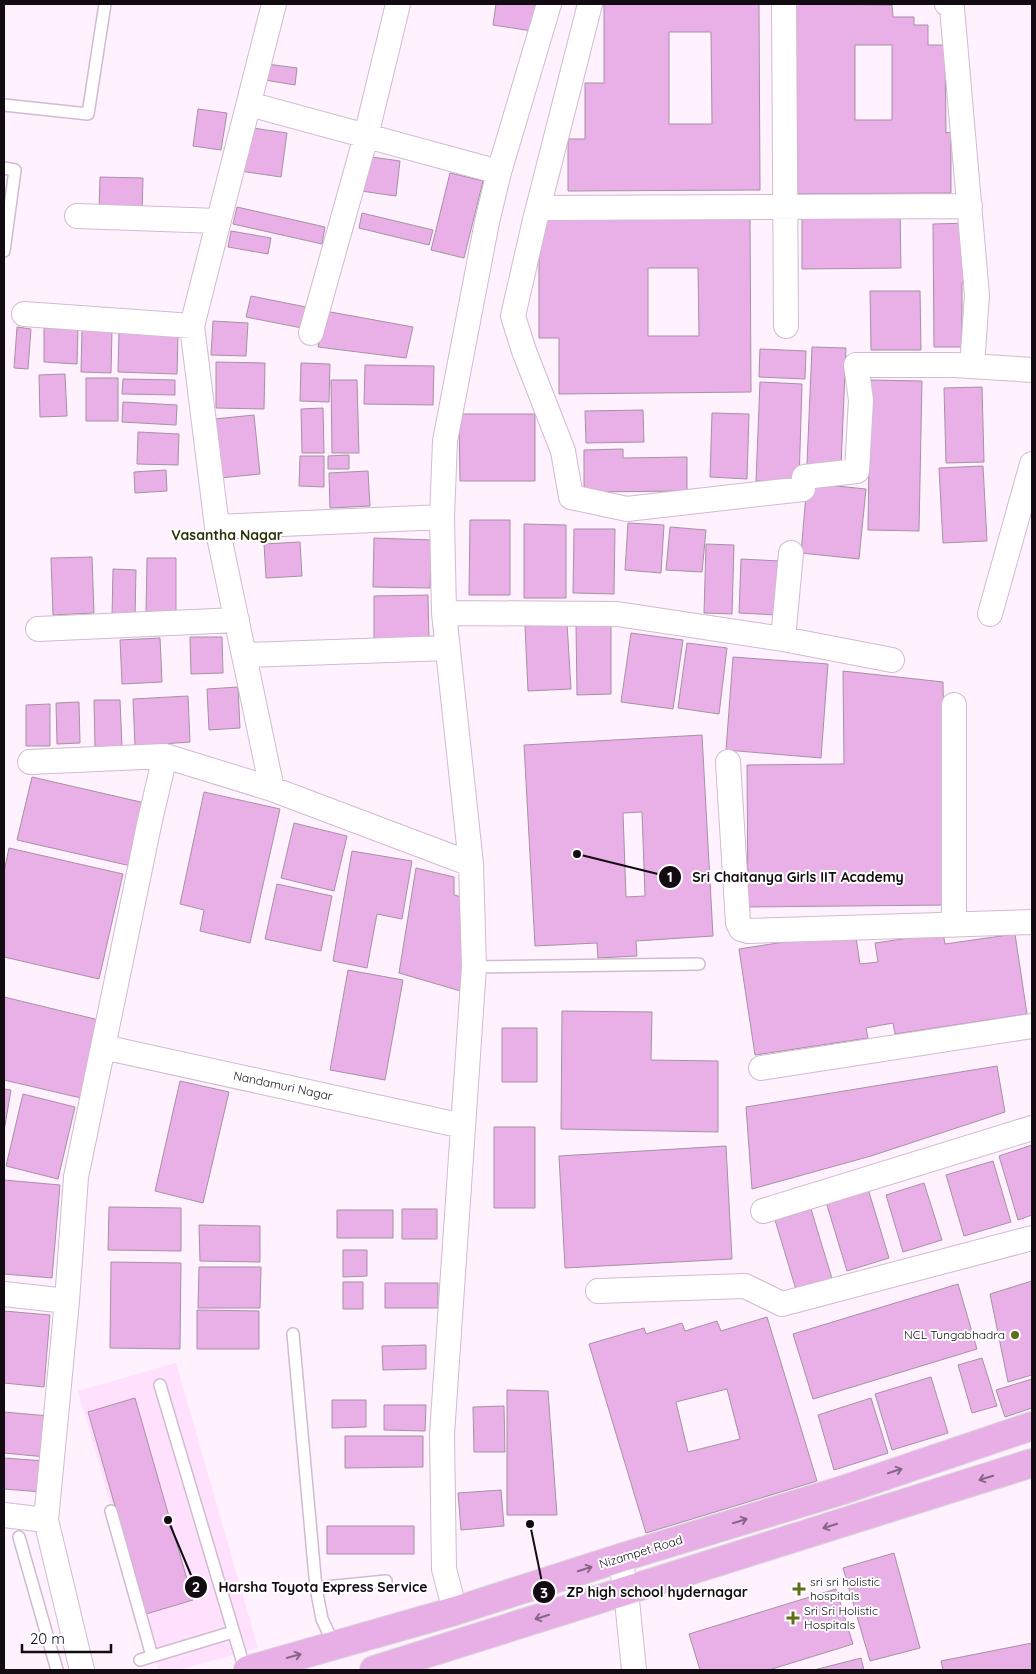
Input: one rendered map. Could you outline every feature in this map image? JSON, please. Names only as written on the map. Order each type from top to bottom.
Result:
[{"type":"main road","name":"Nizampet Road","points":[[246,1670],[455,1611],[843,1490],[1032,1426]]},
{"type":"main road","points":[[374,1670],[1032,1463]]},
{"type":"street","points":[[272,789],[217,527],[192,326],[274,4]]},
{"type":"street","points":[[311,333],[366,136],[398,4]]},
{"type":"street","points":[[455,1611],[444,1569],[442,1434],[474,967],[471,864],[444,613],[442,517],[445,441],[487,222],[549,4]]},
{"type":"street","points":[[590,4],[538,208],[513,316],[524,351],[563,451],[571,497],[627,509],[803,489],[804,477],[857,471],[861,400],[856,365],[972,366],[1032,370]]},
{"type":"street","points":[[784,4],[786,326]]},
{"type":"street","points":[[946,4],[952,8],[977,294],[972,366]]},
{"type":"street","points":[[249,104],[500,172]]},
{"type":"street","points":[[538,208],[970,206]]},
{"type":"street","points":[[77,216],[218,221]]},
{"type":"street","points":[[24,314],[192,326]]},
{"type":"street","points":[[990,614],[1032,464]]},
{"type":"street","points":[[217,527],[442,517]]},
{"type":"street","points":[[783,639],[791,553]]},
{"type":"street","points":[[444,613],[618,614],[783,639],[892,660]]},
{"type":"street","points":[[38,629],[237,620]]},
{"type":"street","points":[[244,655],[447,648]]},
{"type":"street","points":[[954,705],[954,925]]},
{"type":"street","points":[[30,762],[165,756],[272,789],[471,864]]},
{"type":"street","points":[[82,1670],[46,1520],[67,1301],[76,1178],[165,756]]},
{"type":"street","points":[[728,762],[738,923],[741,929],[748,932],[1032,922]]},
{"type":"street","points":[[761,1068],[1032,1026]]},
{"type":"street","name":"Nandamuri Nagar","points":[[103,1047],[464,1126]]},
{"type":"street","points":[[763,1211],[1032,1128]]},
{"type":"street","points":[[598,1291],[745,1286],[782,1304],[1032,1238]]},
{"type":"street","points":[[4,1294],[67,1301]]},
{"type":"street","points":[[4,1515],[46,1520]]},
{"type":"street","points":[[620,1558],[626,1591],[634,1670]]},
{"type":"lane","points":[[4,105],[88,114],[105,4]]},
{"type":"lane","points":[[4,168],[15,170],[4,252]]},
{"type":"lane","points":[[474,967],[699,964]]},
{"type":"lane","points":[[293,1334],[316,1588],[322,1619],[334,1645]]},
{"type":"lane","points":[[160,1385],[246,1670]]},
{"type":"lane","points":[[111,1511],[152,1656]]},
{"type":"lane","points":[[19,1536],[57,1670]]},
{"type":"lane","points":[[316,1588],[386,1581]]},
{"type":"lane","points":[[140,1660],[233,1632]]},
{"type":"shaded area","points":[[176,1363],[258,1648],[179,1670],[158,1670],[78,1391]]},
{"type":"building","points":[[496,4],[537,4],[532,31],[493,25]]},
{"type":"building","points":[[604,4],[759,4],[760,190],[568,191],[568,139],[585,139],[585,83],[604,83]],"holes":[[[669,32],[711,32],[712,124],[669,124]]]},
{"type":"building","points":[[789,4],[892,5],[893,17],[914,17],[914,25],[928,25],[928,45],[945,45],[946,133],[951,132],[951,193],[790,194]],"holes":[[[855,45],[892,45],[892,120],[855,120]]]},
{"type":"building","points":[[267,64],[297,68],[295,85],[265,80]]},
{"type":"building","points":[[198,109],[227,113],[221,150],[193,146]]},
{"type":"building","points":[[246,127],[287,133],[281,177],[240,171]]},
{"type":"building","points":[[365,156],[400,161],[396,196],[361,191]]},
{"type":"building","points":[[450,173],[483,181],[464,258],[431,250]]},
{"type":"building","points":[[100,177],[143,178],[142,213],[99,212]]},
{"type":"building","points":[[237,207],[325,227],[322,244],[233,224]]},
{"type":"building","points":[[900,212],[901,268],[802,269],[802,213]]},
{"type":"building","points":[[362,213],[433,230],[429,245],[359,228]]},
{"type":"building","points":[[750,214],[751,392],[559,394],[559,338],[539,338],[539,216]],"holes":[[[648,268],[698,268],[699,336],[648,336]]]},
{"type":"building","points":[[970,223],[971,282],[962,283],[962,347],[934,347],[933,224]]},
{"type":"building","points":[[231,231],[271,238],[268,254],[228,247]]},
{"type":"building","points":[[870,291],[920,291],[921,350],[871,350]]},
{"type":"building","points":[[251,296],[306,307],[302,328],[246,317]]},
{"type":"building","points":[[325,311],[413,327],[406,358],[318,347]]},
{"type":"building","points":[[213,321],[248,323],[246,356],[211,355]]},
{"type":"building","points":[[17,327],[31,329],[28,369],[14,368]]},
{"type":"building","points":[[44,328],[78,329],[77,364],[44,362]]},
{"type":"building","points":[[82,330],[112,330],[111,373],[81,372]]},
{"type":"building","points":[[119,332],[178,334],[177,374],[118,372]]},
{"type":"building","points":[[812,347],[846,348],[841,466],[807,464]]},
{"type":"building","points":[[760,349],[806,351],[805,379],[759,377]]},
{"type":"building","points":[[216,362],[265,363],[264,409],[216,408]]},
{"type":"building","points":[[301,363],[330,364],[329,402],[300,401]]},
{"type":"building","points":[[365,365],[434,366],[433,405],[364,404]]},
{"type":"building","points":[[65,374],[67,416],[40,417],[39,375]]},
{"type":"building","points":[[86,378],[118,378],[118,421],[86,421]]},
{"type":"building","points":[[123,379],[175,380],[175,395],[122,394]]},
{"type":"building","points":[[331,380],[357,380],[359,453],[332,453]]},
{"type":"building","points":[[870,380],[922,381],[919,531],[868,530]]},
{"type":"building","points":[[760,382],[802,384],[799,482],[756,481]]},
{"type":"building","points":[[982,387],[984,462],[946,463],[944,388]]},
{"type":"building","points":[[123,402],[177,405],[176,425],[122,422]]},
{"type":"building","points":[[323,408],[324,453],[302,453],[301,409]]},
{"type":"building","points":[[643,410],[644,442],[586,443],[585,411]]},
{"type":"building","points":[[712,413],[749,414],[747,479],[710,477]]},
{"type":"building","points":[[459,414],[535,414],[535,481],[460,481]]},
{"type":"building","points":[[254,415],[260,474],[220,478],[214,419]]},
{"type":"building","points":[[138,432],[179,434],[178,465],[137,464]]},
{"type":"building","points":[[623,449],[623,458],[687,457],[687,491],[584,492],[584,450]]},
{"type":"building","points":[[349,455],[349,469],[328,469],[328,456]]},
{"type":"building","points":[[300,456],[324,456],[324,487],[299,486]]},
{"type":"building","points":[[983,466],[987,541],[943,543],[939,468]]},
{"type":"building","points":[[166,470],[167,491],[135,493],[134,472]]},
{"type":"building","points":[[368,471],[370,506],[330,508],[329,473]]},
{"type":"building","points":[[807,483],[866,489],[859,559],[801,553]]},
{"type":"building","points":[[470,520],[510,520],[510,595],[469,595]]},
{"type":"building","points":[[628,523],[664,525],[661,573],[625,570]]},
{"type":"building","points":[[524,524],[566,525],[566,598],[524,598]]},
{"type":"building","points":[[670,527],[706,530],[702,572],[666,570]]},
{"type":"building","points":[[574,529],[615,529],[614,594],[573,593]]},
{"type":"building","points":[[374,538],[432,540],[430,588],[373,587]]},
{"type":"building","points":[[300,542],[302,576],[266,578],[264,544]]},
{"type":"building","points":[[706,544],[734,545],[732,614],[704,613]]},
{"type":"building","points":[[92,557],[94,613],[53,615],[51,558]]},
{"type":"building","points":[[147,558],[176,558],[176,613],[146,613]]},
{"type":"building","points":[[741,559],[780,561],[777,615],[739,613]]},
{"type":"building","points":[[113,569],[136,570],[135,618],[112,617]]},
{"type":"building","points":[[428,595],[429,639],[374,640],[374,596]]},
{"type":"building","points":[[611,622],[611,694],[577,695],[576,623]]},
{"type":"building","points":[[567,623],[571,689],[528,691],[525,626]]},
{"type":"building","points":[[631,633],[683,640],[673,709],[621,702]]},
{"type":"building","points":[[190,637],[222,637],[223,673],[191,674]]},
{"type":"building","points":[[160,638],[162,682],[122,684],[120,640]]},
{"type":"building","points":[[687,643],[727,648],[719,714],[678,708]]},
{"type":"building","points":[[733,657],[828,664],[821,758],[726,750]]},
{"type":"building","points":[[843,671],[943,682],[947,905],[748,907],[747,765],[844,764]]},
{"type":"building","points":[[238,687],[240,728],[209,730],[207,689]]},
{"type":"building","points":[[188,696],[190,742],[135,746],[133,699]]},
{"type":"building","points":[[94,700],[120,700],[122,747],[95,748]]},
{"type":"building","points":[[79,702],[80,743],[57,744],[56,703]]},
{"type":"building","points":[[50,704],[50,746],[26,746],[26,705]]},
{"type":"building","points":[[702,735],[713,936],[636,941],[637,956],[598,958],[597,943],[535,946],[524,745]],"holes":[[[642,812],[645,896],[626,897],[623,813]]]},
{"type":"building","points":[[32,777],[145,803],[131,866],[17,840]]},
{"type":"building","points":[[204,792],[280,809],[250,943],[200,931],[204,910],[180,904]]},
{"type":"building","points":[[294,823],[347,836],[334,891],[281,878]]},
{"type":"building","points":[[9,848],[123,874],[99,979],[4,957],[4,872]]},
{"type":"building","points":[[352,851],[412,861],[402,919],[377,914],[367,968],[333,961]]},
{"type":"building","points":[[416,868],[454,877],[454,895],[466,898],[464,992],[399,973]]},
{"type":"building","points":[[277,884],[332,896],[321,951],[265,939]]},
{"type":"building","points":[[855,931],[860,964],[878,962],[875,943],[943,933],[945,944],[1015,934],[1027,1014],[895,1034],[893,1023],[866,1028],[868,1038],[755,1055],[739,949]]},
{"type":"building","points":[[348,970],[403,980],[385,1080],[330,1070]]},
{"type":"building","points":[[4,997],[99,1020],[81,1098],[4,1080]]},
{"type":"building","points":[[562,1011],[652,1012],[651,1060],[718,1061],[718,1132],[561,1129]]},
{"type":"building","points":[[502,1028],[537,1028],[537,1082],[502,1082]]},
{"type":"building","points":[[997,1066],[1005,1112],[871,1156],[752,1189],[746,1107]]},
{"type":"building","points":[[180,1081],[229,1092],[203,1203],[155,1191]]},
{"type":"building","points":[[4,1089],[11,1090],[4,1131]]},
{"type":"building","points":[[23,1094],[75,1107],[58,1179],[6,1166]]},
{"type":"building","points":[[494,1127],[535,1127],[535,1208],[494,1208]]},
{"type":"building","points":[[1032,1145],[1032,1215],[1018,1220],[999,1156]]},
{"type":"building","points":[[726,1146],[732,1259],[565,1268],[559,1156]]},
{"type":"building","points":[[993,1161],[1011,1222],[964,1236],[946,1175]]},
{"type":"building","points":[[4,1180],[60,1185],[52,1278],[4,1274]]},
{"type":"building","points":[[924,1183],[942,1240],[903,1252],[886,1195]]},
{"type":"building","points":[[868,1189],[889,1258],[847,1271],[826,1202]]},
{"type":"building","points":[[109,1207],[181,1208],[181,1251],[108,1250]]},
{"type":"building","points":[[402,1209],[437,1209],[437,1239],[402,1239]]},
{"type":"building","points":[[811,1209],[833,1282],[797,1293],[775,1220]]},
{"type":"building","points":[[337,1210],[393,1210],[393,1238],[337,1238]]},
{"type":"building","points":[[199,1225],[260,1226],[260,1262],[200,1261]]},
{"type":"building","points":[[343,1250],[367,1250],[367,1276],[343,1277]]},
{"type":"building","points":[[111,1262],[181,1263],[180,1349],[110,1348]]},
{"type":"building","points":[[199,1267],[261,1267],[260,1308],[198,1308]]},
{"type":"building","name":"NCL Tungabhadra","points":[[1032,1281],[1032,1375],[1008,1382],[990,1294]]},
{"type":"building","points":[[343,1282],[363,1282],[363,1309],[343,1309]]},
{"type":"building","points":[[385,1283],[438,1283],[438,1308],[385,1308]]},
{"type":"building","points":[[958,1284],[977,1349],[813,1399],[793,1334]]},
{"type":"building","points":[[197,1310],[259,1311],[259,1349],[197,1349]]},
{"type":"building","points":[[4,1311],[50,1315],[44,1387],[4,1383]]},
{"type":"building","points":[[767,1317],[817,1481],[646,1533],[589,1344],[644,1328],[646,1334],[682,1323],[685,1331],[717,1321],[721,1331]],"holes":[[[727,1389],[740,1439],[688,1452],[676,1402]]]},
{"type":"building","points":[[426,1345],[426,1369],[383,1370],[382,1346]]},
{"type":"building","points":[[982,1358],[997,1406],[972,1413],[958,1365]]},
{"type":"building","points":[[931,1377],[948,1433],[892,1450],[875,1394]]},
{"type":"building","points":[[1032,1379],[1032,1408],[1005,1417],[996,1390]]},
{"type":"building","points":[[507,1390],[548,1391],[557,1515],[507,1515]]},
{"type":"building","points":[[135,1398],[193,1600],[146,1614],[88,1412]]},
{"type":"building","points":[[871,1398],[888,1453],[834,1470],[818,1415]]},
{"type":"building","points":[[332,1400],[366,1400],[366,1427],[332,1428]]},
{"type":"building","points":[[384,1405],[426,1405],[425,1431],[384,1430]]},
{"type":"building","points":[[504,1406],[505,1452],[474,1452],[473,1407]]},
{"type":"building","points":[[4,1412],[49,1416],[46,1457],[4,1453]]},
{"type":"building","points":[[345,1436],[423,1436],[423,1467],[345,1468]]},
{"type":"building","points":[[4,1458],[45,1461],[42,1492],[4,1489]]},
{"type":"building","points":[[501,1490],[504,1526],[461,1530],[458,1493]]},
{"type":"building","points":[[327,1526],[414,1526],[414,1554],[327,1554]]},
{"type":"building","points":[[894,1553],[920,1648],[870,1661],[843,1568]]},
{"type":"building","name":"Sri Sri Holistic Hospitals","points":[[836,1589],[853,1644],[769,1670],[700,1670],[689,1634]]},
{"type":"building","points":[[1032,1643],[1032,1670],[943,1670],[941,1661]]},
{"type":"building","points":[[861,1658],[864,1670],[814,1670]]},
{"type":"place","name":"Sri Chaitanya Girls IIT Academy","points":[[577,854]]},
{"type":"place","name":"NCL Tungabhadra","points":[[1015,1335]]},
{"type":"place","name":"Harsha Toyota Express Service","points":[[168,1520]]},
{"type":"place","name":"ZP high school hydernagar","points":[[530,1524]]},
{"type":"place","name":"sri sri holistic hospitals","points":[[799,1589]]},
{"type":"place","name":"Sri Sri Holistic Hospitals","points":[[793,1618]]},
{"type":"district","name":"Vasantha Nagar","points":[[227,535]]}]
